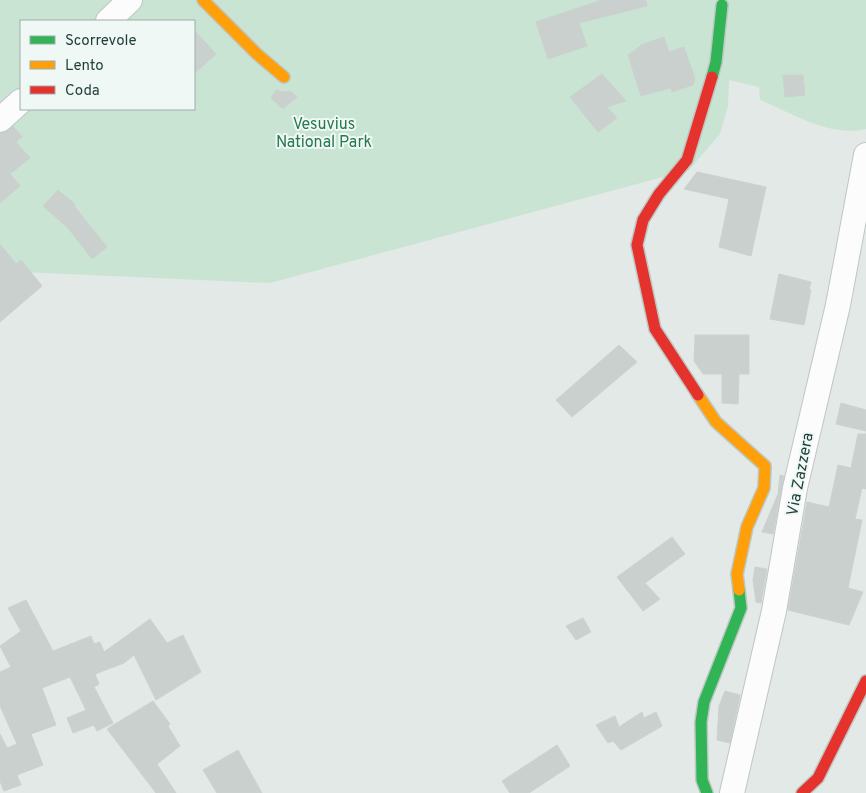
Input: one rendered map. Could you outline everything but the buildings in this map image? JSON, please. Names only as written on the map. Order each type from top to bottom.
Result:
[{"type":"street","points":[[109,20],[130,0]]},
{"type":"street","points":[[203,0],[284,78]]},
{"type":"street","points":[[707,793],[702,780],[701,722],[704,702],[741,608],[737,574],[747,527],[764,488],[765,466],[716,422],[655,329],[637,245],[642,220],[687,160],[716,62],[722,5]]},
{"type":"street","points":[[0,120],[20,102]]},
{"type":"street","name":"Via Zazzera","points":[[732,793],[774,611],[795,488],[838,305],[866,154]]},
{"type":"street","points":[[802,793],[818,778],[866,681]]},
{"type":"green space","name":"Vesuvius National Park","points":[[0,0],[866,0],[866,129],[839,130],[812,123],[760,100],[759,87],[729,80],[728,106],[720,134],[689,170],[270,283],[0,271]]},
{"type":"traffic: fast","points":[[712,77],[716,62],[722,5]]},
{"type":"traffic: fast","points":[[707,793],[702,780],[701,722],[704,702],[741,608],[739,590]]},
{"type":"traffic: slow","points":[[203,0],[257,54],[284,77]]},
{"type":"traffic: slow","points":[[698,395],[716,422],[765,466],[764,488],[747,527],[737,574],[739,590]]},
{"type":"traffic: jam","points":[[698,395],[655,329],[637,245],[643,220],[659,194],[687,160],[712,77]]},
{"type":"traffic: jam","points":[[802,793],[818,778],[866,681]]}]
